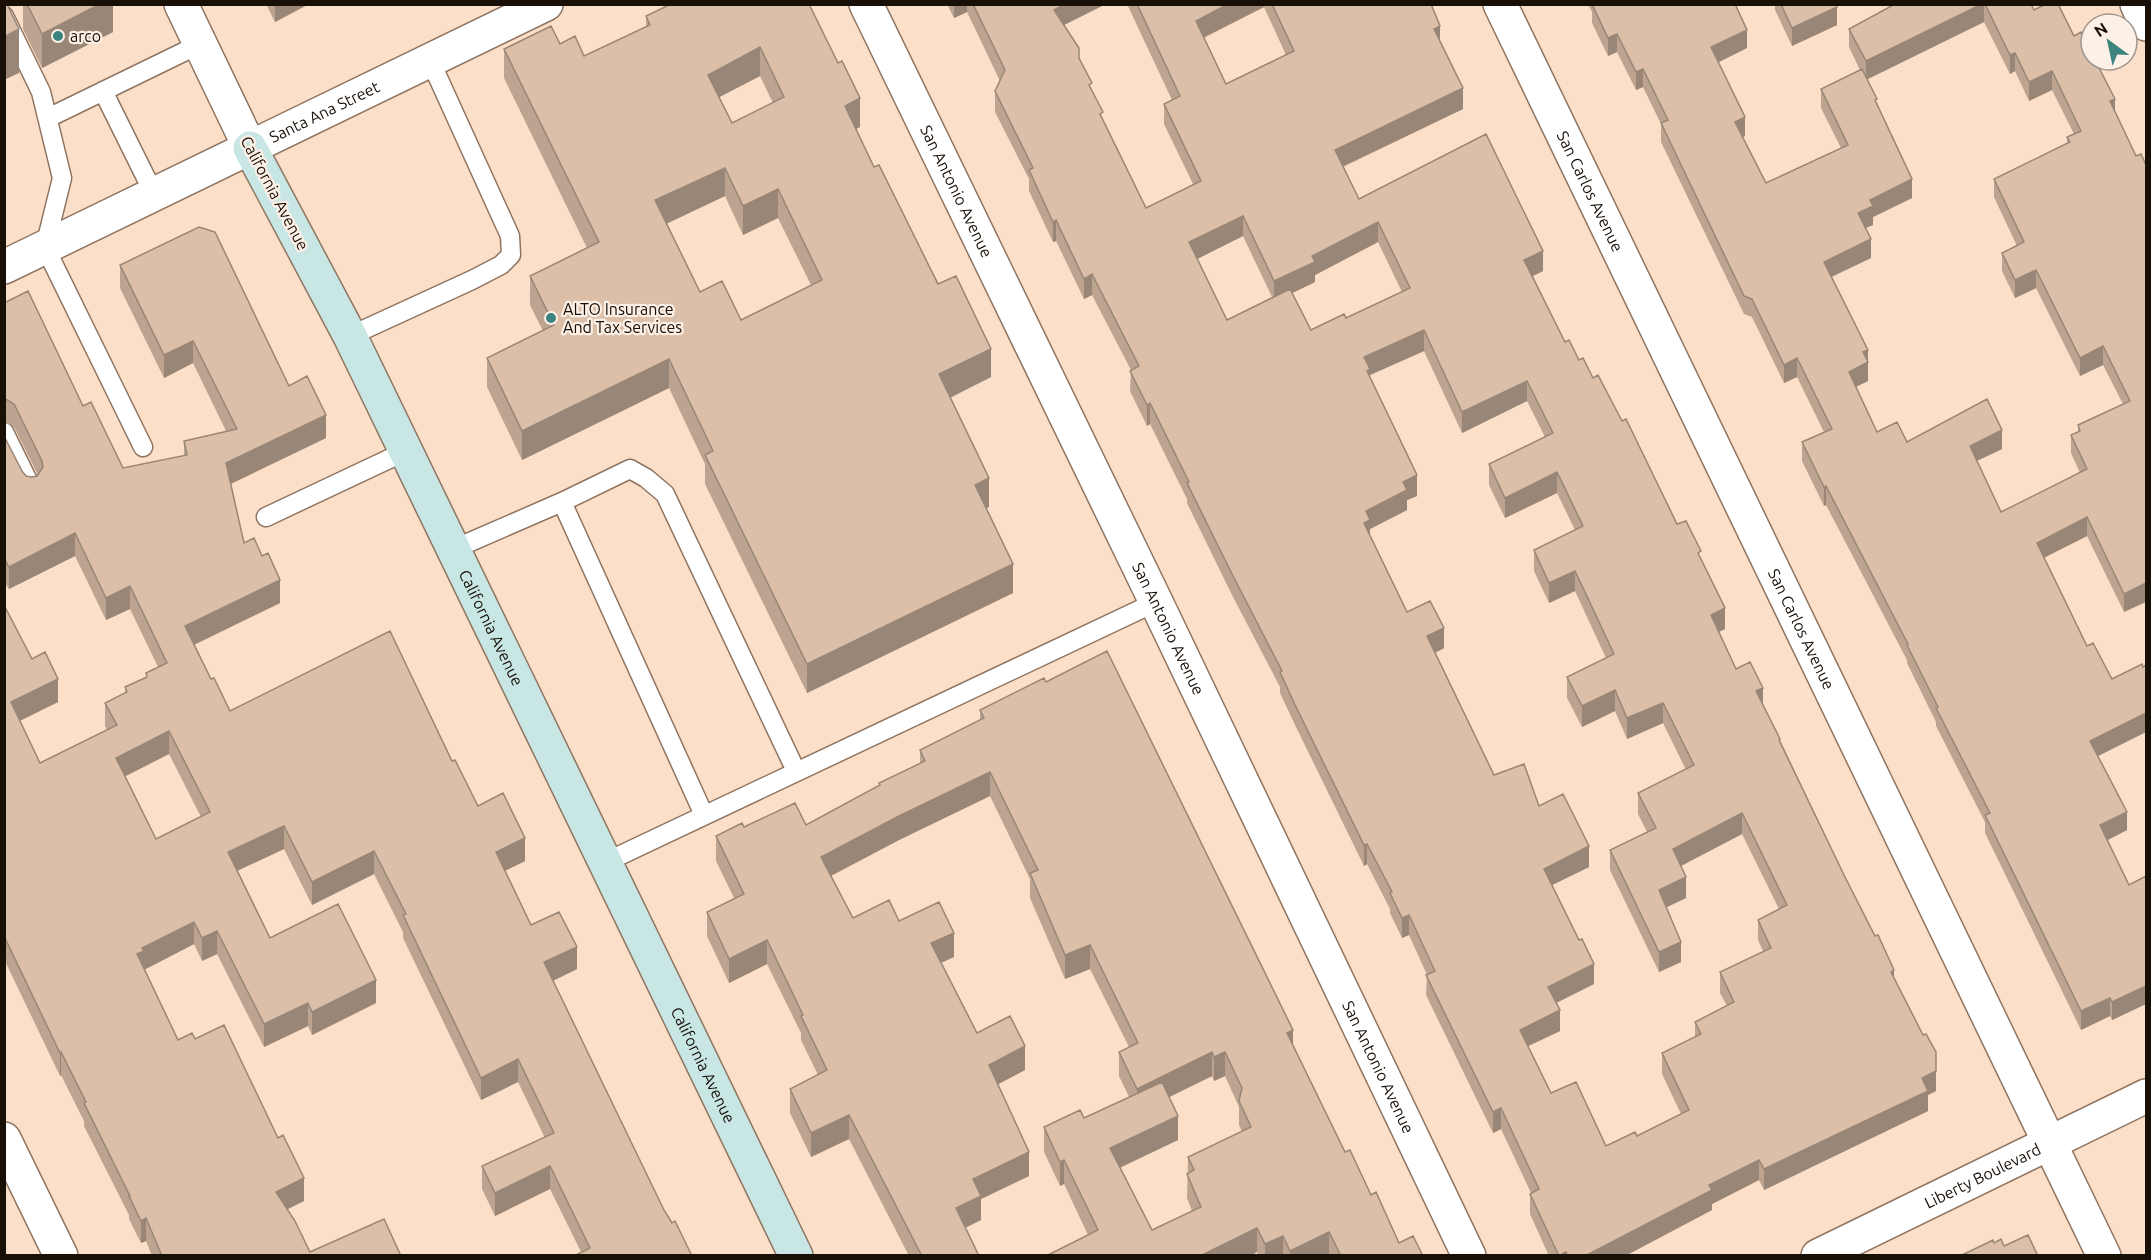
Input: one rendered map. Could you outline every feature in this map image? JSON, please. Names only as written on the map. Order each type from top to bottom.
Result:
[{"type":"main road","name":"California Avenue","points":[[250,148],[350,336],[796,1256]]},
{"type":"street","name":"California Avenue","points":[[181,4],[250,148]]},
{"type":"street","name":"Santa Ana Street","points":[[4,267],[546,4]]},
{"type":"street","name":"San Antonio Avenue","points":[[866,4],[1469,1256]]},
{"type":"street","name":"San Carlos Avenue","points":[[1500,4],[2104,1256]]},
{"type":"street","points":[[2137,4],[2146,24]]},
{"type":"street","name":"Liberty Boulevard","points":[[1818,1256],[2146,1096]]},
{"type":"street","points":[[4,1139],[61,1256]]},
{"type":"lane","points":[[4,16],[41,92],[62,178],[45,247],[143,447]]},
{"type":"lane","points":[[48,118],[200,44]]},
{"type":"lane","points":[[350,336],[472,280],[501,265],[511,255],[510,236],[430,60]]},
{"type":"lane","points":[[103,91],[154,194]]},
{"type":"lane","points":[[4,432],[32,489]]},
{"type":"lane","points":[[266,517],[406,451]]},
{"type":"lane","points":[[454,549],[630,470],[646,478],[665,494],[796,771]]},
{"type":"lane","points":[[562,502],[705,815]]},
{"type":"lane","points":[[606,862],[1156,602]]},
{"type":"building","points":[[4,4],[7,4],[19,29],[4,37]]},
{"type":"building","points":[[27,4],[100,4],[42,34]]},
{"type":"building","points":[[671,4],[809,4],[838,63],[842,61],[860,98],[845,106],[874,167],[879,165],[938,284],[956,276],[991,349],[939,374],[989,478],[975,485],[1013,564],[807,664],[705,455],[713,451],[669,359],[522,431],[487,358],[554,325],[530,276],[599,242],[504,49],[551,26],[560,44],[575,36],[584,56],[650,25],[646,16]],"holes":[[[760,47],[784,97],[732,123],[708,75]],[[725,168],[743,206],[778,189],[822,280],[741,320],[722,281],[700,292],[655,200]]]},
{"type":"building","points":[[973,4],[1065,4],[1054,10],[1079,48],[1079,58],[1092,83],[1089,85],[1103,112],[1100,114],[1146,208],[1201,181],[1164,104],[1180,96],[1137,4],[1228,4],[1196,21],[1226,84],[1294,51],[1272,4],[1431,4],[1440,26],[1434,29],[1463,88],[1335,150],[1359,199],[1486,134],[1543,251],[1524,260],[1565,342],[1569,340],[1579,360],[1583,358],[1593,378],[1598,375],[1622,421],[1626,419],[1677,524],[1686,521],[1701,551],[1698,553],[1725,608],[1711,615],[1736,669],[1750,662],[1763,688],[1756,691],[1779,740],[1845,877],[1875,936],[1878,935],[1894,970],[1891,972],[1923,1035],[1926,1034],[1936,1052],[1936,1071],[1922,1078],[1928,1091],[1764,1169],[1759,1160],[1709,1185],[1712,1190],[1585,1256],[1567,1256],[1566,1252],[1559,1256],[1530,1194],[1539,1189],[1501,1108],[1493,1112],[1426,975],[1435,971],[1409,915],[1402,918],[1390,893],[1392,892],[1367,844],[1364,845],[1296,707],[1280,672],[1282,671],[1187,483],[1189,482],[1150,403],[1147,405],[1130,371],[1139,366],[1092,274],[1084,279],[1056,220],[1053,222],[1029,170],[1033,168],[995,91],[1005,70]],"holes":[[[1243,216],[1274,281],[1315,262],[1312,256],[1378,222],[1410,288],[1346,318],[1344,314],[1311,330],[1290,289],[1227,320],[1189,242]],[[1424,330],[1462,412],[1527,381],[1553,433],[1489,464],[1505,498],[1557,472],[1583,526],[1534,550],[1549,583],[1575,571],[1614,654],[1567,677],[1582,706],[1615,690],[1627,718],[1663,703],[1694,765],[1638,793],[1656,828],[1610,850],[1659,952],[1681,942],[1659,890],[1686,877],[1673,849],[1742,813],[1787,905],[1758,920],[1771,948],[1720,972],[1734,1002],[1695,1022],[1701,1034],[1662,1053],[1689,1110],[1637,1136],[1635,1132],[1606,1146],[1576,1082],[1551,1093],[1520,1030],[1560,1010],[1548,987],[1594,964],[1582,939],[1579,940],[1544,869],[1589,846],[1563,794],[1539,806],[1524,764],[1494,775],[1427,636],[1444,628],[1430,601],[1407,612],[1364,523],[1370,520],[1366,511],[1407,490],[1403,482],[1417,475],[1367,371],[1370,369],[1364,357]]]},
{"type":"building","points":[[1592,4],[1735,4],[1747,30],[1711,47],[1745,117],[1735,122],[1766,183],[1848,145],[1821,89],[1862,69],[1912,179],[1870,200],[1873,206],[1858,213],[1871,239],[1824,262],[1868,350],[1863,352],[1868,362],[1849,372],[1877,432],[1897,422],[1907,442],[1987,399],[2002,430],[1970,446],[2001,512],[2087,469],[2071,435],[2080,431],[2078,425],[2130,401],[2103,346],[2080,358],[2036,270],[2015,280],[2002,253],[2024,242],[1994,179],[2070,142],[2067,137],[2081,131],[2052,71],[2029,82],[2015,53],[2010,55],[1985,4],[2031,4],[2034,10],[2046,4],[2058,4],[2074,36],[2079,33],[2079,72],[2101,72],[2115,99],[2110,101],[2136,156],[2141,154],[2146,165],[2146,583],[2124,594],[2087,517],[2037,543],[2087,646],[2093,643],[2112,679],[2142,664],[2143,667],[2146,665],[2146,713],[2090,741],[2127,812],[2100,825],[2129,885],[2146,876],[2146,986],[2112,1002],[2110,998],[2081,1011],[1985,815],[1990,813],[1936,708],[1938,707],[1908,644],[1802,442],[1832,429],[1797,358],[1784,365],[1752,299],[1744,296],[1661,123],[1668,120],[1643,69],[1636,72],[1617,34],[1608,38]]},
{"type":"building","points":[[1781,4],[1836,4],[1837,7],[1792,28]]},
{"type":"building","points":[[1895,4],[1982,4],[1866,61],[1849,29]]},
{"type":"building","points":[[199,227],[215,232],[289,386],[307,376],[326,415],[226,463],[244,543],[254,538],[262,556],[268,553],[280,580],[185,626],[211,679],[214,678],[230,711],[390,631],[452,761],[455,760],[478,806],[503,793],[525,838],[496,852],[531,925],[559,912],[577,947],[544,962],[664,1210],[672,1223],[675,1221],[692,1256],[574,1256],[590,1248],[550,1166],[495,1193],[482,1166],[554,1133],[518,1059],[481,1078],[403,915],[406,914],[374,851],[312,882],[284,826],[228,852],[270,938],[338,904],[376,980],[312,1012],[308,1003],[264,1024],[217,931],[202,938],[194,922],[142,948],[144,951],[137,954],[178,1040],[192,1033],[195,1039],[224,1025],[278,1138],[283,1135],[304,1178],[276,1192],[295,1221],[310,1252],[384,1219],[401,1256],[162,1256],[146,1218],[141,1221],[84,1103],[86,1102],[4,936],[4,605],[32,659],[45,652],[58,679],[11,702],[40,763],[117,725],[105,703],[127,692],[125,687],[147,677],[146,673],[167,663],[130,586],[106,598],[75,533],[9,567],[4,558],[4,436],[26,476],[37,476],[43,467],[14,404],[4,398],[4,303],[28,291],[83,406],[91,402],[123,468],[187,455],[184,441],[237,429],[193,341],[164,355],[120,265]],"holes":[[[169,731],[210,812],[156,839],[116,758]]]},
{"type":"building","points":[[1107,651],[1293,1030],[1287,1033],[1345,1152],[1350,1150],[1371,1195],[1376,1192],[1399,1243],[1413,1236],[1423,1256],[1341,1256],[1329,1232],[1290,1251],[1283,1236],[1265,1244],[1257,1228],[1200,1256],[1046,1256],[1098,1230],[1064,1160],[1060,1162],[1044,1127],[1080,1110],[1084,1118],[1162,1082],[1178,1116],[1110,1148],[1152,1230],[1201,1207],[1187,1174],[1194,1170],[1188,1157],[1251,1127],[1239,1101],[1242,1088],[1225,1052],[1214,1057],[1212,1052],[1137,1089],[1119,1052],[1138,1043],[1090,945],[1065,955],[1030,873],[1038,870],[990,772],[821,857],[853,918],[889,900],[899,921],[939,902],[954,933],[931,943],[977,1033],[1010,1016],[1025,1046],[989,1065],[1029,1152],[973,1179],[981,1196],[956,1208],[979,1256],[922,1256],[849,1115],[811,1133],[790,1089],[827,1070],[767,940],[729,959],[707,912],[744,894],[716,836],[742,823],[744,827],[795,803],[806,825],[880,785],[879,783],[925,761],[920,750],[984,718],[980,710],[1044,678],[1046,682]]},
{"type":"building","points":[[2028,1235],[2038,1256],[1960,1256],[1993,1240],[1994,1243],[2001,1239],[2004,1246]]},
{"type":"place","name":"arco","points":[[58,36]]},
{"type":"place","name":"ALTO Insurance And Tax Services","points":[[551,318]]}]
